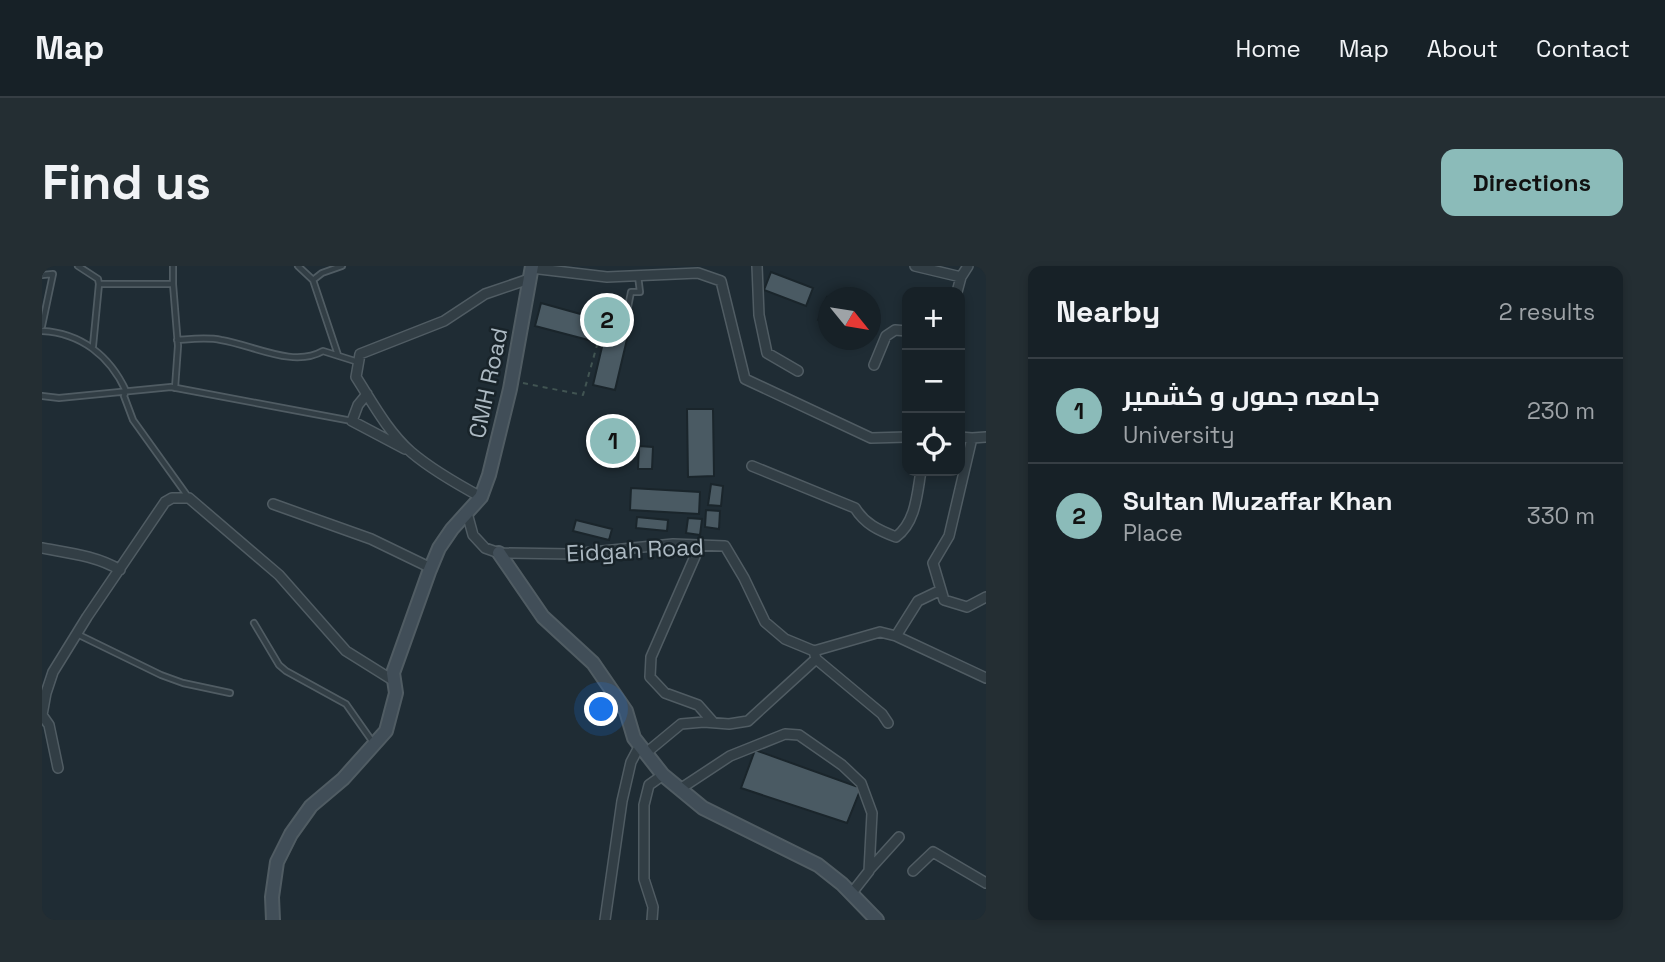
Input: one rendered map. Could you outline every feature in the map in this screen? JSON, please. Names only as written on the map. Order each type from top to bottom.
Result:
[{"type":"street","points":[[757,266],[758,315],[767,353],[798,371]]},
{"type":"street","points":[[915,266],[961,277]]},
{"type":"street","points":[[958,287],[968,266]]},
{"type":"street","points":[[410,451],[380,416],[356,377],[360,354],[444,321],[485,294],[531,271],[607,277],[698,273],[721,281],[745,379],[870,438],[902,437]]},
{"type":"street","name":"CMH Road","points":[[474,505],[494,455],[531,271]]},
{"type":"street","points":[[874,365],[886,336],[895,330],[902,331]]},
{"type":"street","points":[[367,394],[358,405],[352,421],[410,451],[455,483],[474,505],[473,535],[485,548],[499,553],[543,617],[593,663],[626,711],[634,738],[663,775],[703,808],[818,865],[877,920]]},
{"type":"street","points":[[965,437],[986,437]]},
{"type":"street","points":[[972,438],[949,536],[933,563],[944,600],[967,607],[986,597]]},
{"type":"street","points":[[752,466],[855,508],[870,525],[896,537],[905,531],[916,505],[920,476]]},
{"type":"street","points":[[58,768],[49,725],[42,715],[53,672],[165,502],[172,499],[190,498],[279,575],[346,651],[394,681]]},
{"type":"street","points":[[273,504],[371,539],[431,568]]},
{"type":"street","points":[[273,920],[272,897],[277,862],[291,834],[311,806],[343,779],[386,732],[396,693],[393,673],[431,568],[439,548],[474,505]]},
{"type":"street","name":"Eidgah Road","points":[[499,553],[572,554],[673,544],[725,546],[765,622],[785,639],[815,655]]},
{"type":"street","points":[[700,545],[651,657],[650,677],[665,693],[698,705],[713,722]]},
{"type":"street","points":[[42,548],[86,556],[120,570]]},
{"type":"street","points":[[896,636],[918,601],[941,590]]},
{"type":"street","points":[[605,920],[622,801],[631,762],[643,749],[681,724],[729,724],[748,721],[815,655],[880,632],[896,636],[986,678]]},
{"type":"street","points":[[815,655],[882,714],[888,723]]},
{"type":"street","points":[[680,789],[730,755],[785,734],[799,735],[842,765],[861,783],[872,813],[869,871]]},
{"type":"street","points":[[652,920],[653,907],[644,878],[644,804],[649,785],[663,775]]},
{"type":"street","points":[[851,894],[899,837]]},
{"type":"street","points":[[913,871],[933,852],[986,883]]},
{"type":"lane","points":[[78,266],[98,278],[93,346]]},
{"type":"lane","points":[[173,266],[177,340],[176,388]]},
{"type":"lane","points":[[298,266],[313,279],[338,356]]},
{"type":"lane","points":[[313,279],[342,266]]},
{"type":"lane","points":[[42,275],[53,274],[42,326]]},
{"type":"lane","points":[[607,319],[609,311],[627,313],[631,292],[640,292],[638,276]]},
{"type":"lane","points":[[99,284],[173,284]]},
{"type":"lane","points":[[42,331],[60,332],[93,346],[120,377],[133,420],[190,498]]},
{"type":"lane","points":[[177,340],[220,339],[290,357],[309,357],[323,351],[358,363]]},
{"type":"lane","points":[[42,396],[59,398],[176,388],[352,421]]},
{"type":"lane","points":[[254,623],[286,671],[350,707],[375,744]]},
{"type":"lane","points":[[76,634],[161,675],[230,693]]},
{"type":"path","points":[[511,381],[583,395],[604,319],[607,319]]},
{"type":"building","points":[[771,272],[813,288],[806,306],[764,290]]},
{"type":"building","points":[[541,303],[602,320],[596,342],[535,326]]},
{"type":"building","points":[[606,330],[628,335],[615,390],[593,385]]},
{"type":"building","points":[[687,409],[713,409],[714,476],[688,477]]},
{"type":"building","points":[[639,446],[653,447],[652,469],[638,469]]},
{"type":"building","points":[[711,484],[723,486],[721,506],[708,505]]},
{"type":"building","points":[[631,488],[700,492],[699,514],[630,510]]},
{"type":"building","points":[[706,510],[720,511],[719,529],[705,527]]},
{"type":"building","points":[[637,517],[668,520],[667,531],[636,528]]},
{"type":"building","points":[[688,518],[702,519],[700,535],[686,533]]},
{"type":"building","points":[[576,520],[612,529],[609,540],[573,531]]},
{"type":"building","points":[[755,750],[861,788],[847,823],[741,788]]},
{"type":"place","name":"Sultan Muzaffar Khan","points":[[607,320]]},
{"type":"place","name":"جامعہ جموں و کشمیر","points":[[613,441]]}]
